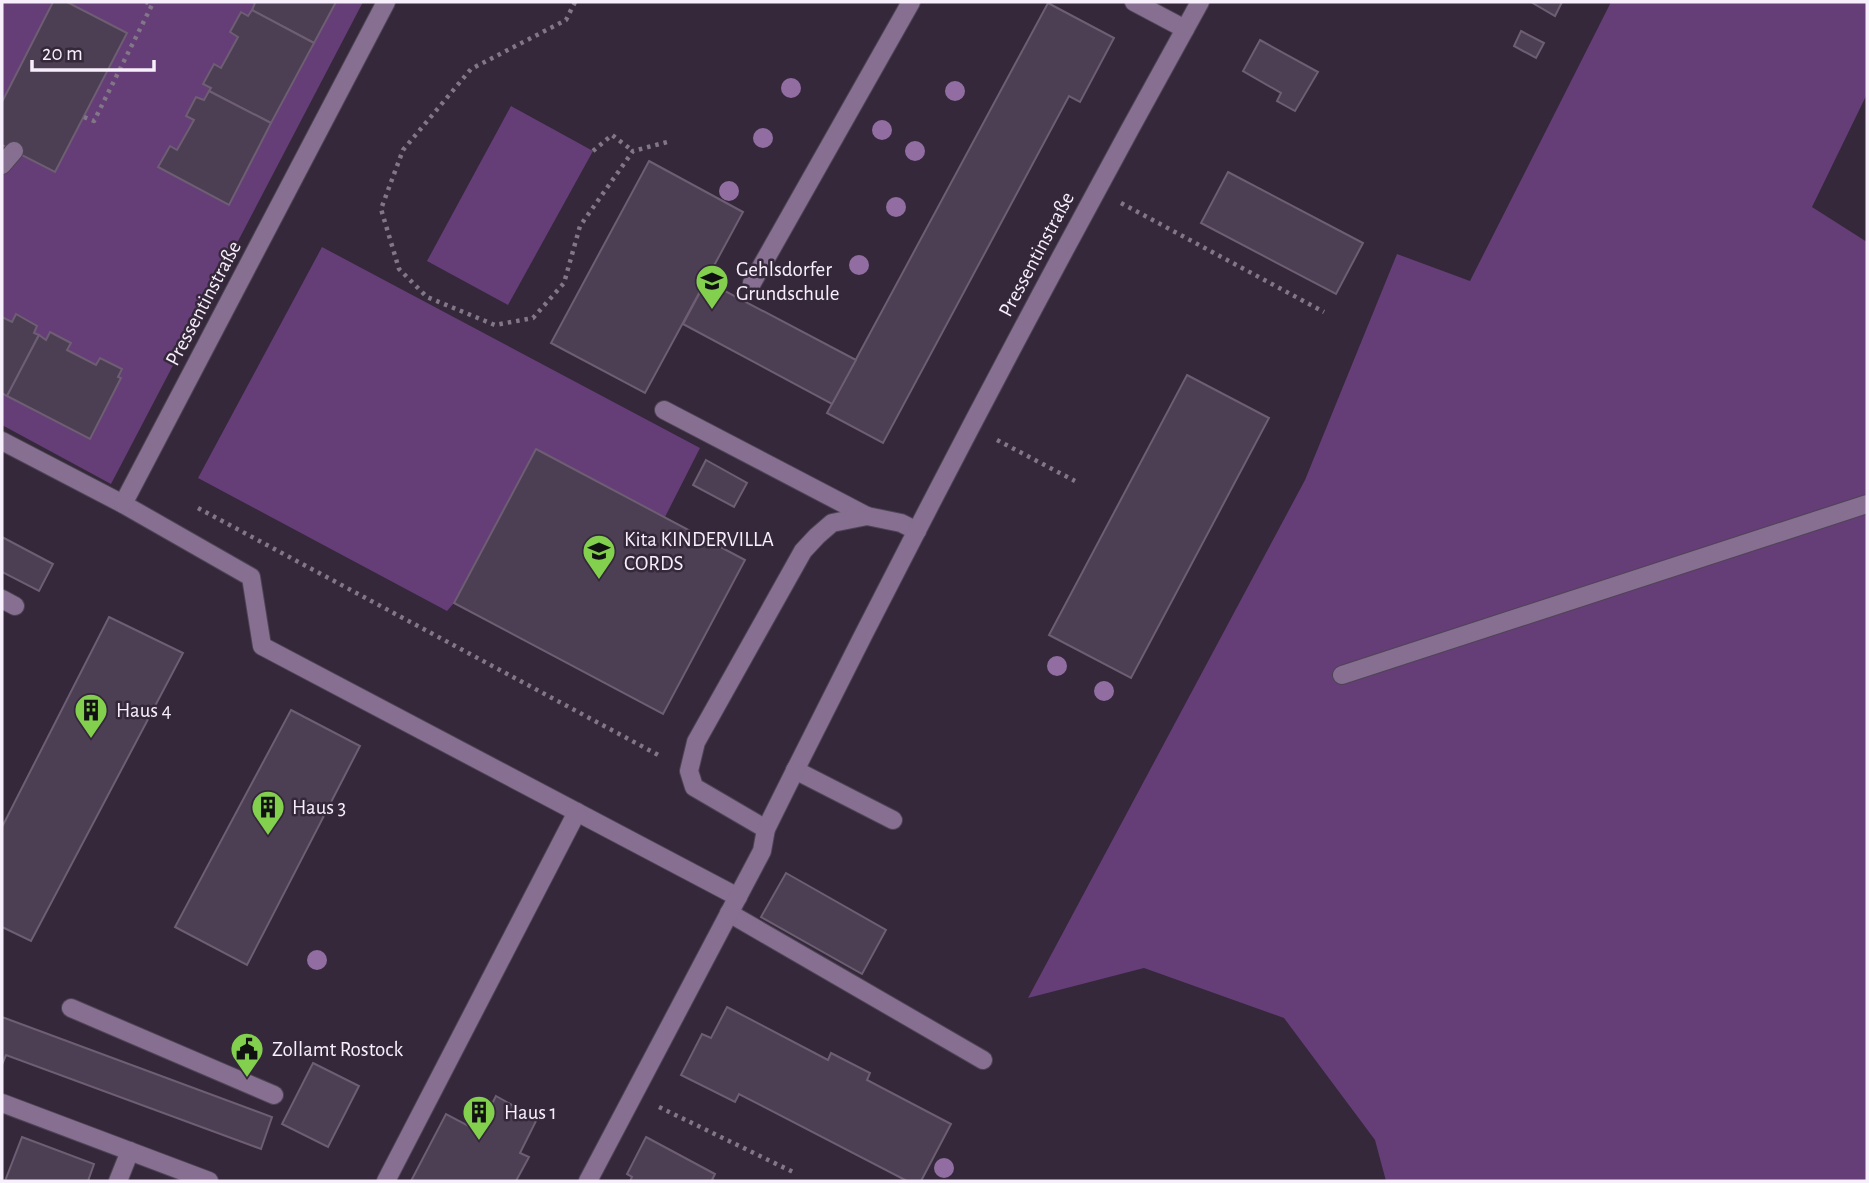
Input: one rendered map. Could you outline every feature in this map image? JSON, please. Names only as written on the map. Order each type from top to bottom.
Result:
[{"type":"street","name":"Pressentinstraße","points":[[123,504],[386,2]]},
{"type":"street","points":[[752,283],[911,2]]},
{"type":"street","points":[[1134,2],[1185,29]]},
{"type":"street","name":"Pressentinstraße","points":[[588,1181],[762,851],[766,829],[917,531],[1096,190],[1200,2]]},
{"type":"street","points":[[2,165],[14,151]]},
{"type":"street","points":[[664,410],[867,516],[901,523],[917,531]]},
{"type":"street","points":[[2,441],[123,504],[251,578],[262,646],[577,812],[734,905],[983,1060]]},
{"type":"street","points":[[1342,675],[1867,504]]},
{"type":"street","points":[[766,829],[694,787],[688,771],[695,741],[803,551],[832,523],[867,516]]},
{"type":"street","points":[[795,770],[893,820]]},
{"type":"street","points":[[386,1181],[577,812]]},
{"type":"street","points":[[71,1008],[274,1095]]},
{"type":"street","points":[[2,1103],[209,1181]]},
{"type":"street","points":[[118,1181],[130,1151]]},
{"type":"path","points":[[84,117],[94,121],[153,3],[146,2]]},
{"type":"path","points":[[575,2],[566,20],[471,69],[403,150],[381,209],[399,269],[427,297],[495,325],[533,318],[564,283],[580,226],[633,151],[671,141]]},
{"type":"path","points":[[593,151],[612,135],[633,151]]},
{"type":"path","points":[[1096,190],[1324,312]]},
{"type":"path","points":[[972,426],[1075,481]]},
{"type":"path","points":[[190,504],[688,771]]},
{"type":"path","points":[[634,1095],[793,1172]]},
{"type":"shaded area","points":[[2,2],[363,2],[111,484],[2,425]]},
{"type":"shaded area","points":[[1611,2],[1867,2],[1867,94],[1812,207],[1867,242],[1867,1181],[1386,1181],[1375,1140],[1284,1018],[1144,968],[1028,998],[1305,480],[1397,254],[1470,281]]},
{"type":"shaded area","points":[[511,106],[593,151],[508,305],[427,261]]},
{"type":"shaded area","points":[[322,247],[700,448],[665,517],[536,449],[454,603],[447,611],[198,478]]},
{"type":"building","points":[[53,2],[67,2],[127,33],[55,172],[2,145],[2,102]]},
{"type":"building","points":[[252,2],[336,2],[314,43],[252,10],[255,3]]},
{"type":"building","points":[[1531,2],[1562,2],[1555,16]]},
{"type":"building","points":[[1048,3],[1114,38],[1080,102],[1069,96],[883,443],[827,413]]},
{"type":"building","points":[[252,10],[314,43],[271,123],[209,91],[211,88],[203,84],[214,64],[221,68],[238,37],[230,32],[241,12],[248,16]]},
{"type":"building","points":[[1521,31],[1544,43],[1536,58],[1514,46]]},
{"type":"building","points":[[1260,40],[1318,72],[1295,111],[1277,101],[1281,93],[1243,71]]},
{"type":"building","points":[[209,91],[271,123],[229,205],[158,167],[170,146],[177,150],[194,120],[186,116],[196,97],[204,100]]},
{"type":"building","points":[[649,161],[743,212],[645,393],[551,343]]},
{"type":"building","points":[[1228,172],[1363,243],[1336,294],[1201,223]]},
{"type":"building","points":[[706,281],[856,360],[832,404],[683,324]]},
{"type":"building","points":[[16,314],[37,326],[34,333],[39,335],[7,396],[2,393],[2,317],[12,322]]},
{"type":"building","points":[[50,332],[71,343],[67,350],[96,365],[100,358],[122,369],[118,377],[121,378],[90,439],[7,396],[39,335],[46,340]]},
{"type":"building","points":[[1187,375],[1269,418],[1131,678],[1049,635]]},
{"type":"building","name":"Kita KINDERVILLA CORDS","points":[[536,449],[745,560],[663,714],[454,603]]},
{"type":"building","points":[[706,460],[747,483],[734,507],[693,485]]},
{"type":"building","points":[[2,537],[53,564],[39,591],[2,572]]},
{"type":"building","name":"Haus 4","points":[[109,617],[183,653],[31,941],[2,927],[2,827]]},
{"type":"building","name":"Haus 3","points":[[291,710],[360,746],[247,965],[175,927]]},
{"type":"building","points":[[786,873],[886,930],[862,974],[761,917]]},
{"type":"building","points":[[727,1007],[828,1060],[831,1053],[870,1073],[867,1080],[951,1124],[921,1181],[907,1181],[739,1094],[735,1102],[681,1075],[702,1034],[711,1038]]},
{"type":"building","points":[[2,1017],[272,1117],[261,1149],[6,1055],[2,1065]]},
{"type":"building","points":[[313,1063],[359,1086],[328,1147],[282,1124]]},
{"type":"building","name":"Haus 1","points":[[496,1096],[537,1119],[520,1153],[529,1157],[516,1181],[411,1181],[446,1114],[478,1131]]},
{"type":"building","points":[[22,1137],[94,1164],[88,1181],[5,1181]]},
{"type":"building","points":[[646,1137],[715,1174],[712,1180],[715,1181],[630,1181],[632,1177],[627,1174]]},
{"type":"place","name":"Gehlsdorfer Grundschule","points":[[712,311]]},
{"type":"place","name":"Kita KINDERVILLA CORDS","points":[[599,581]]},
{"type":"place","name":"Haus 4","points":[[91,740]]},
{"type":"place","name":"Haus 3","points":[[268,837]]},
{"type":"place","name":"Zollamt Rostock","points":[[247,1079]]},
{"type":"place","name":"Haus 1","points":[[479,1142]]}]
